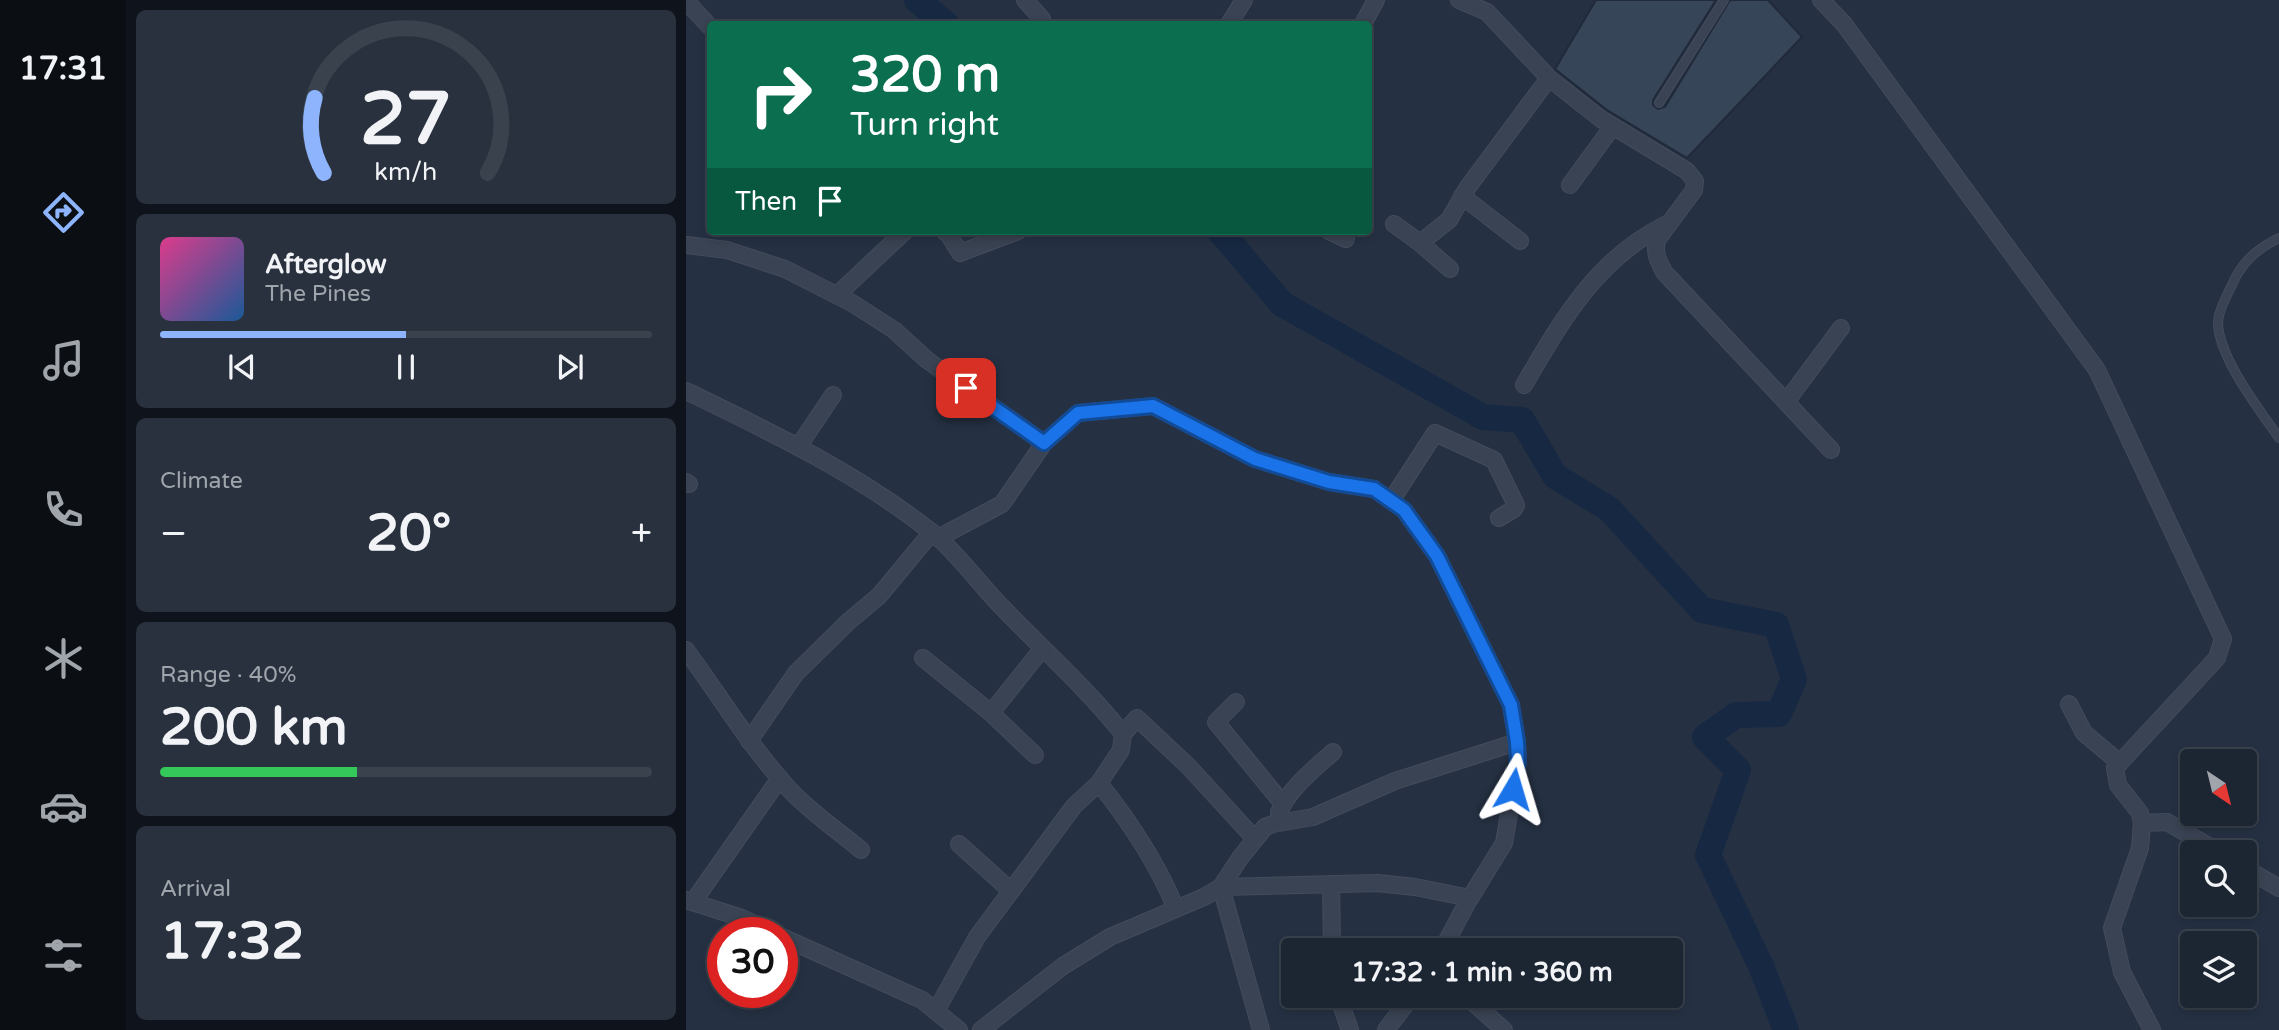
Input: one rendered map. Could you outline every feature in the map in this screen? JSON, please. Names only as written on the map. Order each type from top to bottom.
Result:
[{"type":"street","points":[[1025,0],[1042,19]]},
{"type":"street","points":[[1231,21],[1244,0]]},
{"type":"street","points":[[1365,21],[1376,0]]},
{"type":"street","points":[[1460,0],[1487,12],[1549,78],[1613,126],[1687,171],[1695,181],[1694,190],[1657,240],[1655,248],[1664,272],[1831,450]]},
{"type":"street","points":[[1821,0],[1844,24],[2097,370],[2222,639],[2217,658],[2115,768],[2116,779],[2140,813],[2142,823],[2140,848],[2112,928],[2122,972],[2152,1030]]},
{"type":"street","points":[[686,1],[707,24]]},
{"type":"street","points":[[1420,243],[1449,220],[1462,196],[1549,78]]},
{"type":"street","points":[[1570,185],[1613,126]]},
{"type":"street","points":[[1462,196],[1520,241]]},
{"type":"street","points":[[1524,385],[1566,314],[1602,270],[1650,232],[1669,223]]},
{"type":"street","points":[[1394,224],[1450,269]]},
{"type":"street","points":[[837,295],[901,235]]},
{"type":"street","points":[[949,235],[960,253],[1007,235]]},
{"type":"street","points":[[1338,235],[1346,239]]},
{"type":"street","points":[[686,245],[727,250],[785,269],[837,295],[894,330],[927,360],[1044,443]]},
{"type":"street","points":[[1786,402],[1841,328]]},
{"type":"street","points":[[686,391],[778,435],[880,496],[935,535],[1042,649],[1103,708],[1123,734]]},
{"type":"street","points":[[798,447],[833,395]]},
{"type":"street","points":[[749,741],[796,673],[879,596],[935,535],[1002,504],[1044,443],[1078,413],[1153,406],[1255,459],[1329,482],[1374,489],[1404,510],[1437,556],[1511,705],[1518,762],[1504,843],[1469,898],[1449,938]]},
{"type":"street","points":[[1391,501],[1435,433],[1494,460],[1516,505],[1499,518]]},
{"type":"street","points":[[991,713],[1042,649]]},
{"type":"street","points":[[686,650],[749,741],[790,790],[861,850]]},
{"type":"street","points":[[923,658],[991,713],[1035,755]]},
{"type":"street","points":[[1236,702],[1216,722],[1283,804]]},
{"type":"street","points":[[2069,705],[2084,733],[2120,763]]},
{"type":"street","points":[[936,1011],[977,937],[1074,806],[1100,783],[1121,750],[1123,734],[1137,718],[1188,766],[1255,839]]},
{"type":"street","points":[[981,1030],[1063,966],[1098,944],[1221,887],[1265,827],[1312,817],[1395,781],[1517,742]]},
{"type":"street","points":[[1273,824],[1283,804],[1333,751]]},
{"type":"street","points":[[736,917],[689,901],[780,778]]},
{"type":"street","points":[[1100,783],[1157,867],[1176,909]]},
{"type":"street","points":[[2142,823],[2167,822],[2198,840]]},
{"type":"street","points":[[959,844],[1012,891]]},
{"type":"street","points":[[2257,875],[2279,888]]},
{"type":"street","points":[[1221,887],[1378,883],[1469,898]]},
{"type":"street","points":[[1331,884],[1332,938]]},
{"type":"street","points":[[1221,887],[1261,1030]]},
{"type":"street","points":[[798,944],[922,1000],[959,1030]]},
{"type":"street","points":[[1342,1008],[1350,1030]]},
{"type":"street","points":[[1386,1030],[1403,1008]]},
{"type":"street","points":[[1479,1008],[1504,1030]]},
{"type":"lane","points":[[1659,103],[1724,0]]},
{"type":"lane","points":[[2279,238],[2264,246],[2239,268],[2218,321],[2235,374],[2279,438]]},
{"type":"building","points":[[1596,0],[1716,0],[1653,100],[1653,105],[1658,109],[1665,107],[1730,0],[1768,0],[1802,37],[1687,158],[1607,110],[1555,69]]},
{"type":"waterway","points":[[917,0],[942,21]]},
{"type":"waterway","points":[[1223,235],[1282,304],[1483,417],[1522,420],[1555,476],[1609,509],[1702,610],[1776,625],[1794,679],[1779,714],[1736,715],[1705,737],[1738,770],[1708,855],[1761,966],[1786,1030]]},
{"type":"route","points":[[966,388],[1044,443],[1078,413],[1153,406],[1255,459],[1329,482],[1374,489],[1404,510],[1437,556],[1511,705],[1518,762],[1513,789]]}]
